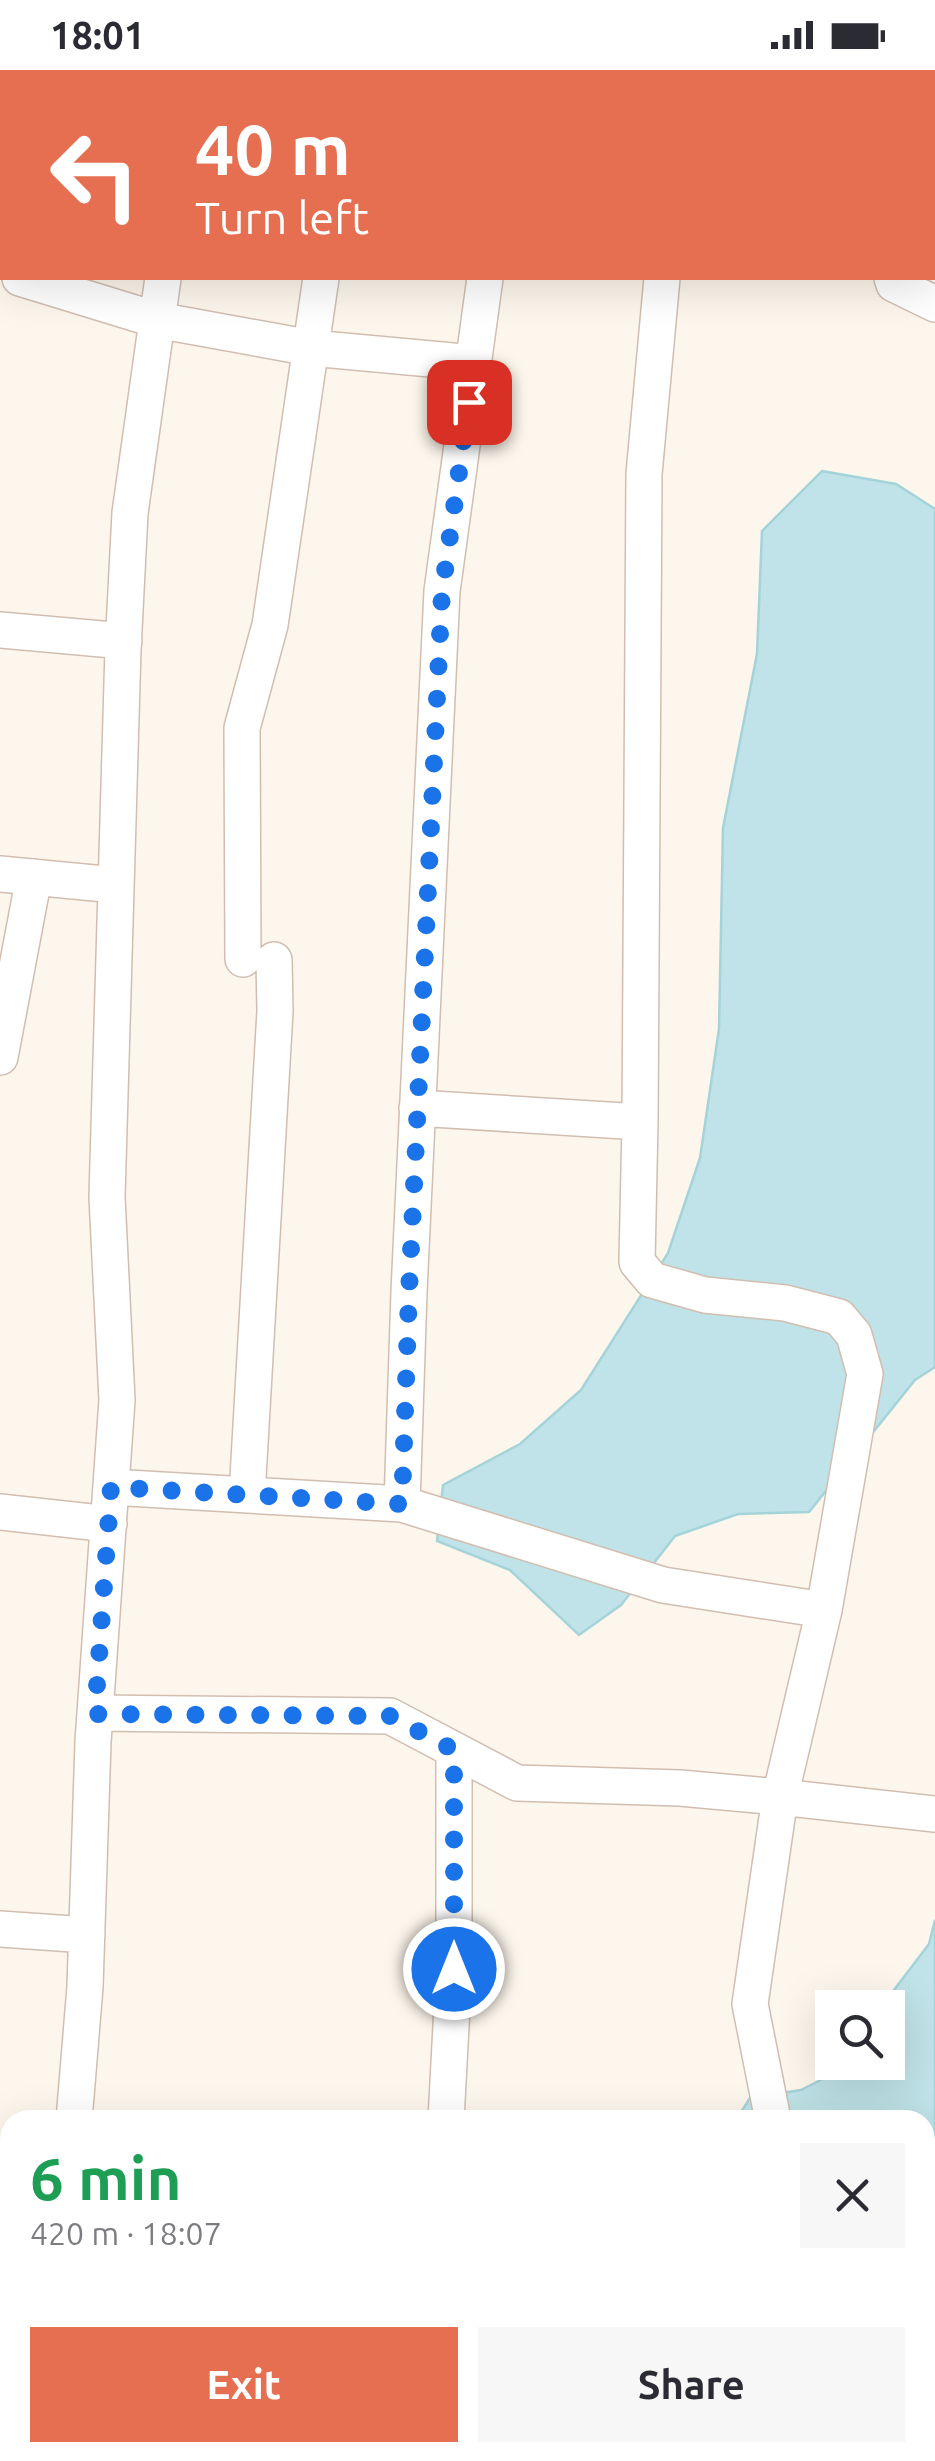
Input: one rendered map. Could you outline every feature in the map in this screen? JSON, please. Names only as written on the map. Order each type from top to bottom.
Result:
[{"type":"street","points":[[33,280],[156,320],[311,348],[474,364]]},
{"type":"street","points":[[75,2110],[87,1935],[95,1714],[117,1400],[108,1198],[115,885],[130,513],[163,280]]},
{"type":"street","points":[[248,1495],[275,1012],[258,960],[242,728],[270,625],[321,280]]},
{"type":"street","points":[[402,1504],[442,592],[485,280]]},
{"type":"street","points":[[662,280],[644,474],[637,1262],[652,1280],[705,1294],[786,1303],[838,1317],[854,1335],[865,1374],[824,1610],[780,1797],[750,2004],[771,2110]]},
{"type":"street","points":[[893,280],[935,304]]},
{"type":"street","points":[[0,630],[124,641]]},
{"type":"street","points":[[0,1056],[17,876],[115,885]]},
{"type":"street","points":[[417,1108],[640,1122]]},
{"type":"street","points":[[111,1487],[402,1504],[663,1585],[824,1610]]},
{"type":"street","points":[[0,1512],[108,1524]]},
{"type":"street","points":[[95,1714],[390,1716],[517,1784],[680,1788],[935,1814]]},
{"type":"street","points":[[447,2110],[454,1969],[454,1750]]},
{"type":"street","points":[[0,1929],[87,1935]]},
{"type":"water","points":[[822,471],[896,484],[935,509],[935,1367],[915,1380],[809,1512],[738,1514],[675,1536],[621,1605],[579,1635],[510,1570],[437,1541],[443,1485],[520,1444],[581,1390],[668,1253],[700,1158],[719,1029],[723,828],[757,654],[762,531]]},
{"type":"water","points":[[935,1920],[935,2110],[742,2110],[750,2098],[801,2090],[821,2080],[905,2080],[905,1990],[894,1990],[929,1944]]},
{"type":"route","points":[[454,1969],[454,1750],[390,1716],[95,1714],[111,1487],[402,1504],[442,592],[469,402]]}]
